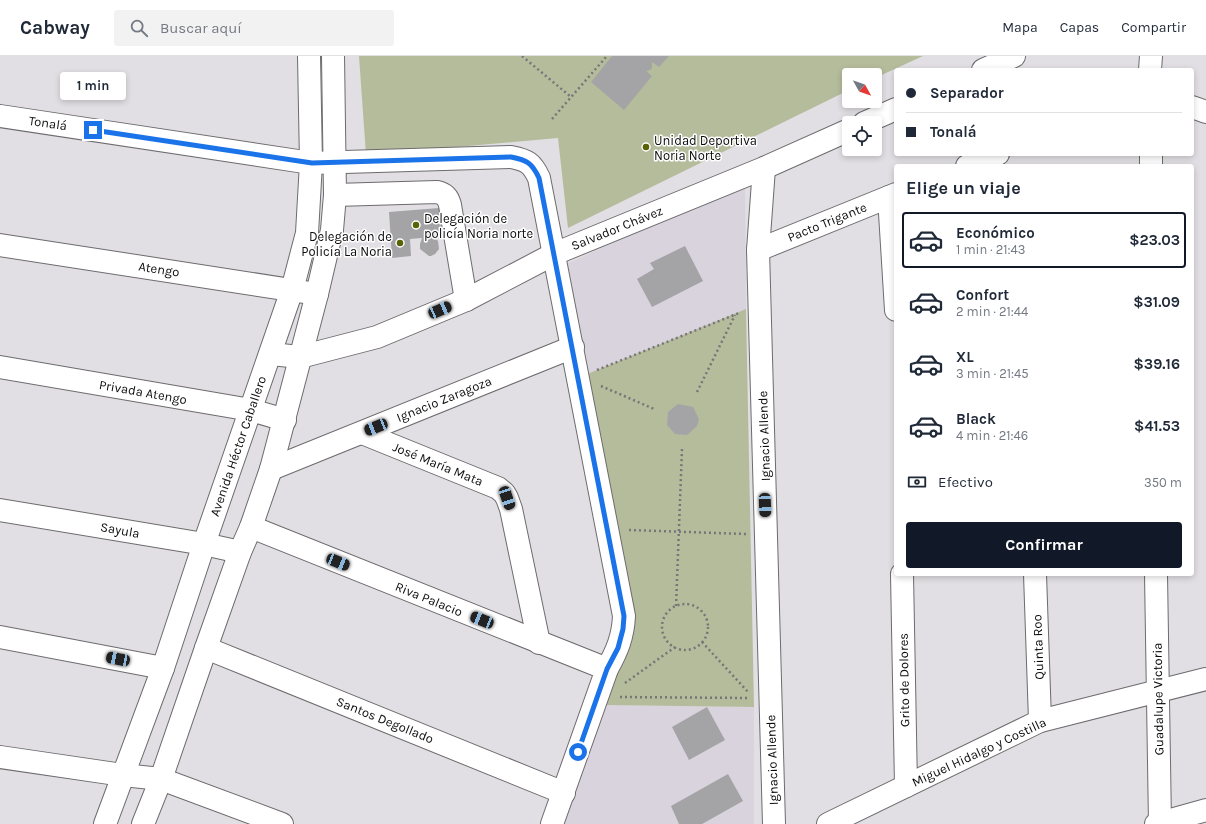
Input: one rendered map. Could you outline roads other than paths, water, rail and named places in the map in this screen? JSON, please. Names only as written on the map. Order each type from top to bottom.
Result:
[{"type":"street","name":"Avenida Héctor Caballero","points":[[104,824],[163,668],[204,544],[292,290],[307,233],[312,163],[309,56]]},
{"type":"street","points":[[143,824],[162,779],[206,648],[271,469],[317,294],[332,230],[335,195],[333,56]]},
{"type":"street","points":[[987,68],[1014,56]]},
{"type":"street","points":[[1150,68],[1151,56]]},
{"type":"street","points":[[1194,108],[1206,112]]},
{"type":"street","points":[[880,116],[894,110]]},
{"type":"street","name":"Tonalá","points":[[0,116],[312,163],[511,157],[524,160],[534,167],[539,178],[573,347],[624,616],[623,629],[618,648],[607,669],[552,824]]},
{"type":"street","name":"Salvador Chávez","points":[[270,354],[300,357],[377,337],[466,300],[554,254],[764,168],[842,133]]},
{"type":"street","points":[[972,164],[993,156]]},
{"type":"street","name":"Ignacio Allende","points":[[764,168],[758,250],[774,824]]},
{"type":"street","points":[[335,195],[437,192],[448,198],[466,300]]},
{"type":"street","points":[[892,195],[894,252]]},
{"type":"street","name":"Pacto Trigante","points":[[758,250],[892,195]]},
{"type":"street","name":"Atengo","points":[[0,245],[317,294]]},
{"type":"street","name":"Ignacio Zaragoza","points":[[271,469],[573,347]]},
{"type":"street","name":"Privada Atengo","points":[[0,367],[251,410],[285,420]]},
{"type":"street","name":"José María Mata","points":[[362,433],[498,488],[504,493],[511,509],[539,643]]},
{"type":"street","name":"Sayula","points":[[0,510],[204,544],[240,552]]},
{"type":"street","name":"Riva Palacio","points":[[251,527],[607,669]]},
{"type":"street","name":"Grito de Dolores","points":[[902,576],[906,786]]},
{"type":"street","name":"Quinta Roo","points":[[1035,576],[1040,721]]},
{"type":"street","name":"Guadalupe Victoria","points":[[1156,576],[1159,823]]},
{"type":"street","points":[[0,637],[163,668]]},
{"type":"street","name":"Santos Degollado","points":[[206,648],[564,793]]},
{"type":"street","name":"Miguel Hidalgo y Costilla","points":[[828,824],[1040,721],[1206,679]]},
{"type":"street","points":[[0,757],[123,775],[162,779],[282,824]]},
{"type":"street","points":[[1159,823],[1206,810]]},
{"type":"place","name":"Unidad Deportiva Noria Norte","points":[[646,147]]},
{"type":"place","name":"Delegación de policía Noria norte","points":[[416,225]]},
{"type":"place","name":"Delegación de Policía La Noria","points":[[400,243]]}]
